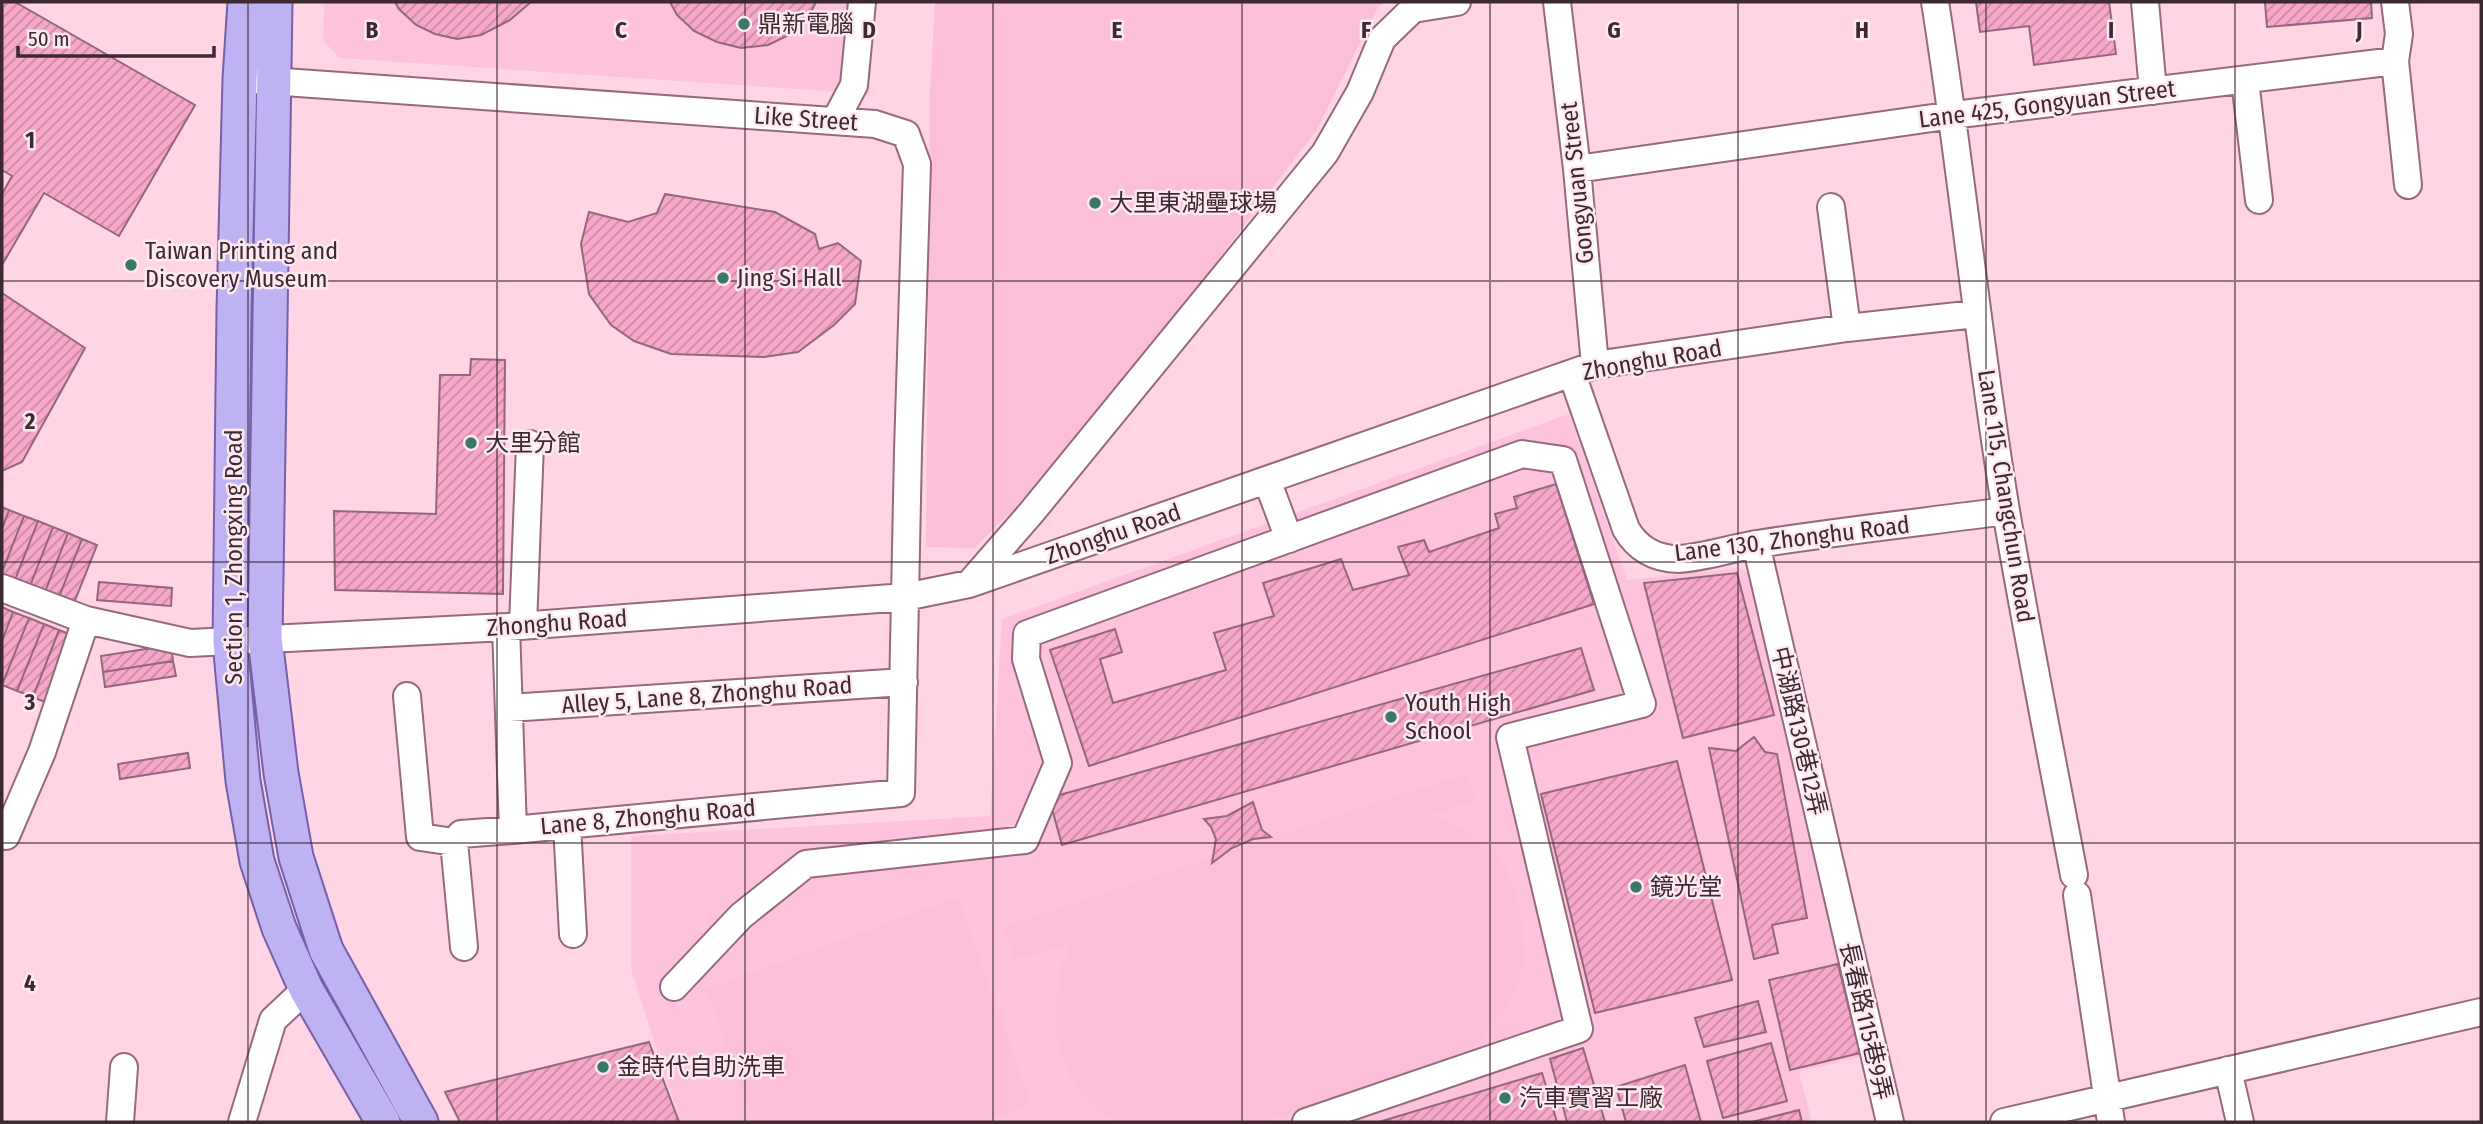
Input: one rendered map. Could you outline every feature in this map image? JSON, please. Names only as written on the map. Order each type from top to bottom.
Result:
[{"type":"main road","name":"Section 1, Zhongxing Road","points":[[245,2],[240,79],[234,309],[230,642],[243,780],[257,861],[279,928],[306,989],[383,1122]]},
{"type":"main road","name":"Section 1, Zhongxing Road","points":[[275,2],[265,639],[281,773],[296,857],[326,950],[421,1122]]},
{"type":"street","points":[[835,121],[854,85],[862,2]]},
{"type":"street","points":[[969,584],[1031,513],[1325,153],[1360,92],[1382,40],[1413,9],[1457,2]]},
{"type":"street","name":"Gongyuan Street","points":[[1557,2],[1577,169],[1583,370]]},
{"type":"street","name":"Lane 115, Changchun Road","points":[[1935,2],[1953,115],[1976,314],[2006,511],[2075,885],[2109,1110]]},
{"type":"street","points":[[2144,2],[2153,91]]},
{"type":"street","points":[[2395,2],[2399,34],[2395,61],[2408,185]]},
{"type":"street","name":"Lane 425, Gongyuan Street","points":[[1577,169],[1953,115],[2395,61]]},
{"type":"street","name":"Like Street","points":[[240,79],[876,124],[906,134],[917,164],[905,597]]},
{"type":"street","points":[[2245,80],[2259,200]]},
{"type":"street","points":[[1830,207],[1847,328]]},
{"type":"street","name":"Zhonghu Road","points":[[2,588],[86,620],[190,643],[514,626],[905,597],[969,584],[1583,370],[1847,328],[1976,314]]},
{"type":"street","name":"Lane 130, Zhonghu Road","points":[[1583,370],[1626,529],[1633,542],[1643,550],[1678,559],[1756,544],[2006,511]]},
{"type":"street","name":"Lane 8, Zhonghu Road","points":[[530,444],[509,708],[513,830],[901,793],[904,682]]},
{"type":"street","points":[[674,987],[741,916],[806,864],[1025,840],[1058,763],[1026,659],[1027,634],[1522,454],[1563,460],[1642,704],[1510,737],[1579,1029],[1306,1122]]},
{"type":"street","points":[[1267,480],[1289,539]]},
{"type":"street","name":"中湖路130巷12弄","points":[[1756,544],[1842,919]]},
{"type":"street","points":[[904,682],[905,597]]},
{"type":"street","points":[[4,835],[42,752],[86,620]]},
{"type":"street","name":"Alley 5, Lane 8, Zhonghu Road","points":[[509,708],[904,682]]},
{"type":"street","points":[[407,696],[420,837],[454,842]]},
{"type":"street","points":[[567,825],[573,933]]},
{"type":"street","points":[[454,842],[461,835],[513,830]]},
{"type":"street","points":[[454,842],[464,947]]},
{"type":"street","name":"長春路115巷9弄","points":[[1842,919],[1890,1122]]},
{"type":"street","points":[[242,1122],[273,1020],[306,989]]},
{"type":"street","points":[[2004,1122],[2109,1110],[2228,1070],[2481,1012]]},
{"type":"street","points":[[120,1122],[124,1067]]},
{"type":"street","points":[[2228,1070],[2240,1122]]},
{"type":"shaded area","points":[[324,2],[876,2],[869,94],[339,58],[323,40]]},
{"type":"shaded area","name":"大里東湖壘球場","points":[[935,2],[1385,2],[1378,7],[1316,131],[1066,459],[974,548],[926,547],[930,90]]},
{"type":"shaded area","name":"Youth High School","points":[[1569,414],[1627,580],[1739,568],[1753,575],[1864,1056],[1799,1072],[1812,1122],[680,1122],[631,969],[631,836],[990,816],[1002,619]]},
{"type":"shaded area","points":[[1466,773],[1476,801],[1432,815],[1451,823],[1489,847],[1504,863],[1517,892],[1524,964],[1505,1011],[1471,1050],[1265,1122],[1115,1122],[1094,1107],[1074,1085],[1062,1058],[1055,1030],[1056,997],[1061,967],[1071,944],[1014,960],[1002,927]]},
{"type":"shaded area","points":[[958,897],[1031,1104],[982,1122],[755,1122],[706,989]]},
{"type":"building","points":[[2,2],[15,2],[195,105],[119,236],[44,193],[2,265],[2,194],[12,176],[2,170]]},
{"type":"building","points":[[395,2],[531,2],[510,20],[481,35],[457,39],[435,34],[416,25]]},
{"type":"building","name":"鼎新電腦","points":[[670,2],[816,2],[808,18],[791,34],[768,45],[741,48],[717,42],[694,31],[677,15]]},
{"type":"building","points":[[1976,2],[2109,2],[2116,54],[2034,65],[2029,26],[1980,32]]},
{"type":"building","points":[[2265,2],[2371,2],[2372,18],[2267,27]]},
{"type":"building","name":"Jing Si Hall","points":[[665,194],[775,212],[815,234],[819,249],[838,243],[861,261],[855,304],[834,325],[798,352],[764,357],[671,354],[634,341],[611,325],[589,294],[581,244],[589,212],[628,222],[657,213]]},
{"type":"building","points":[[2,293],[85,348],[22,462],[2,471]]},
{"type":"building","name":"大里分館","points":[[471,359],[505,360],[503,594],[335,590],[334,511],[436,514],[440,375],[470,375]]},
{"type":"building","points":[[1556,484],[1594,604],[1089,766],[1050,650],[1115,629],[1122,652],[1100,659],[1113,703],[1226,670],[1214,633],[1274,616],[1263,583],[1341,559],[1353,590],[1409,575],[1398,547],[1424,540],[1429,552],[1499,528],[1495,514],[1517,508],[1514,497]]},
{"type":"building","points":[[2,507],[9,510],[2,529]]},
{"type":"building","points":[[9,510],[24,516],[2,572],[2,529]]},
{"type":"building","points":[[24,516],[38,521],[13,585],[2,580],[2,572]]},
{"type":"building","points":[[38,521],[53,527],[28,591],[13,585]]},
{"type":"building","points":[[53,527],[68,533],[43,597],[28,591]]},
{"type":"building","points":[[68,533],[82,539],[57,602],[43,597]]},
{"type":"building","points":[[82,539],[97,545],[72,608],[57,602]]},
{"type":"building","points":[[1737,573],[1774,715],[1683,738],[1644,583]]},
{"type":"building","points":[[99,582],[172,588],[171,606],[97,600]]},
{"type":"building","points":[[2,607],[13,612],[2,641]]},
{"type":"building","points":[[13,612],[29,618],[2,685],[2,641]]},
{"type":"building","points":[[29,618],[44,624],[17,691],[2,685]]},
{"type":"building","points":[[44,624],[59,630],[33,697],[17,691]]},
{"type":"building","points":[[59,630],[74,636],[47,703],[33,697]]},
{"type":"building","points":[[171,645],[173,661],[103,672],[101,656]]},
{"type":"building","points":[[1581,648],[1594,690],[1062,845],[1049,798]]},
{"type":"building","points":[[173,661],[176,676],[105,687],[103,672]]},
{"type":"building","points":[[1754,737],[1765,752],[1777,754],[1807,918],[1772,925],[1778,953],[1754,959],[1709,748],[1736,751]]},
{"type":"building","points":[[188,753],[190,768],[120,779],[118,764]]},
{"type":"building","name":"鏡光堂","points":[[1677,761],[1732,980],[1595,1013],[1541,794]]},
{"type":"building","points":[[1253,802],[1262,830],[1271,837],[1253,839],[1232,848],[1212,863],[1216,839],[1204,819],[1227,816]]},
{"type":"building","points":[[1838,964],[1860,1053],[1790,1070],[1769,980]]},
{"type":"building","points":[[1758,1001],[1766,1032],[1704,1047],[1695,1018]]},
{"type":"building","name":"金時代自助洗車","points":[[649,1042],[679,1122],[460,1122],[445,1092]]},
{"type":"building","points":[[1771,1043],[1787,1101],[1723,1118],[1707,1061]]},
{"type":"building","points":[[1583,1048],[1605,1122],[1567,1122],[1550,1059]]},
{"type":"building","points":[[1685,1065],[1701,1122],[1626,1122],[1616,1087]]},
{"type":"building","name":"汽車實習工廠","points":[[1542,1073],[1557,1122],[1379,1122]]},
{"type":"building","points":[[1799,1110],[1802,1122],[1752,1122]]},
{"type":"place","name":"鼎新電腦","points":[[744,24]]},
{"type":"place","name":"大里東湖壘球場","points":[[1095,203]]},
{"type":"place","name":"Taiwan Printing and Discovery Museum","points":[[131,265]]},
{"type":"place","name":"Jing Si Hall","points":[[723,278]]},
{"type":"place","name":"大里分館","points":[[471,443]]},
{"type":"place","name":"Youth High School","points":[[1391,717]]},
{"type":"place","name":"鏡光堂","points":[[1636,887]]},
{"type":"place","name":"金時代自助洗車","points":[[603,1067]]},
{"type":"place","name":"汽車實習工廠","points":[[1505,1098]]}]
